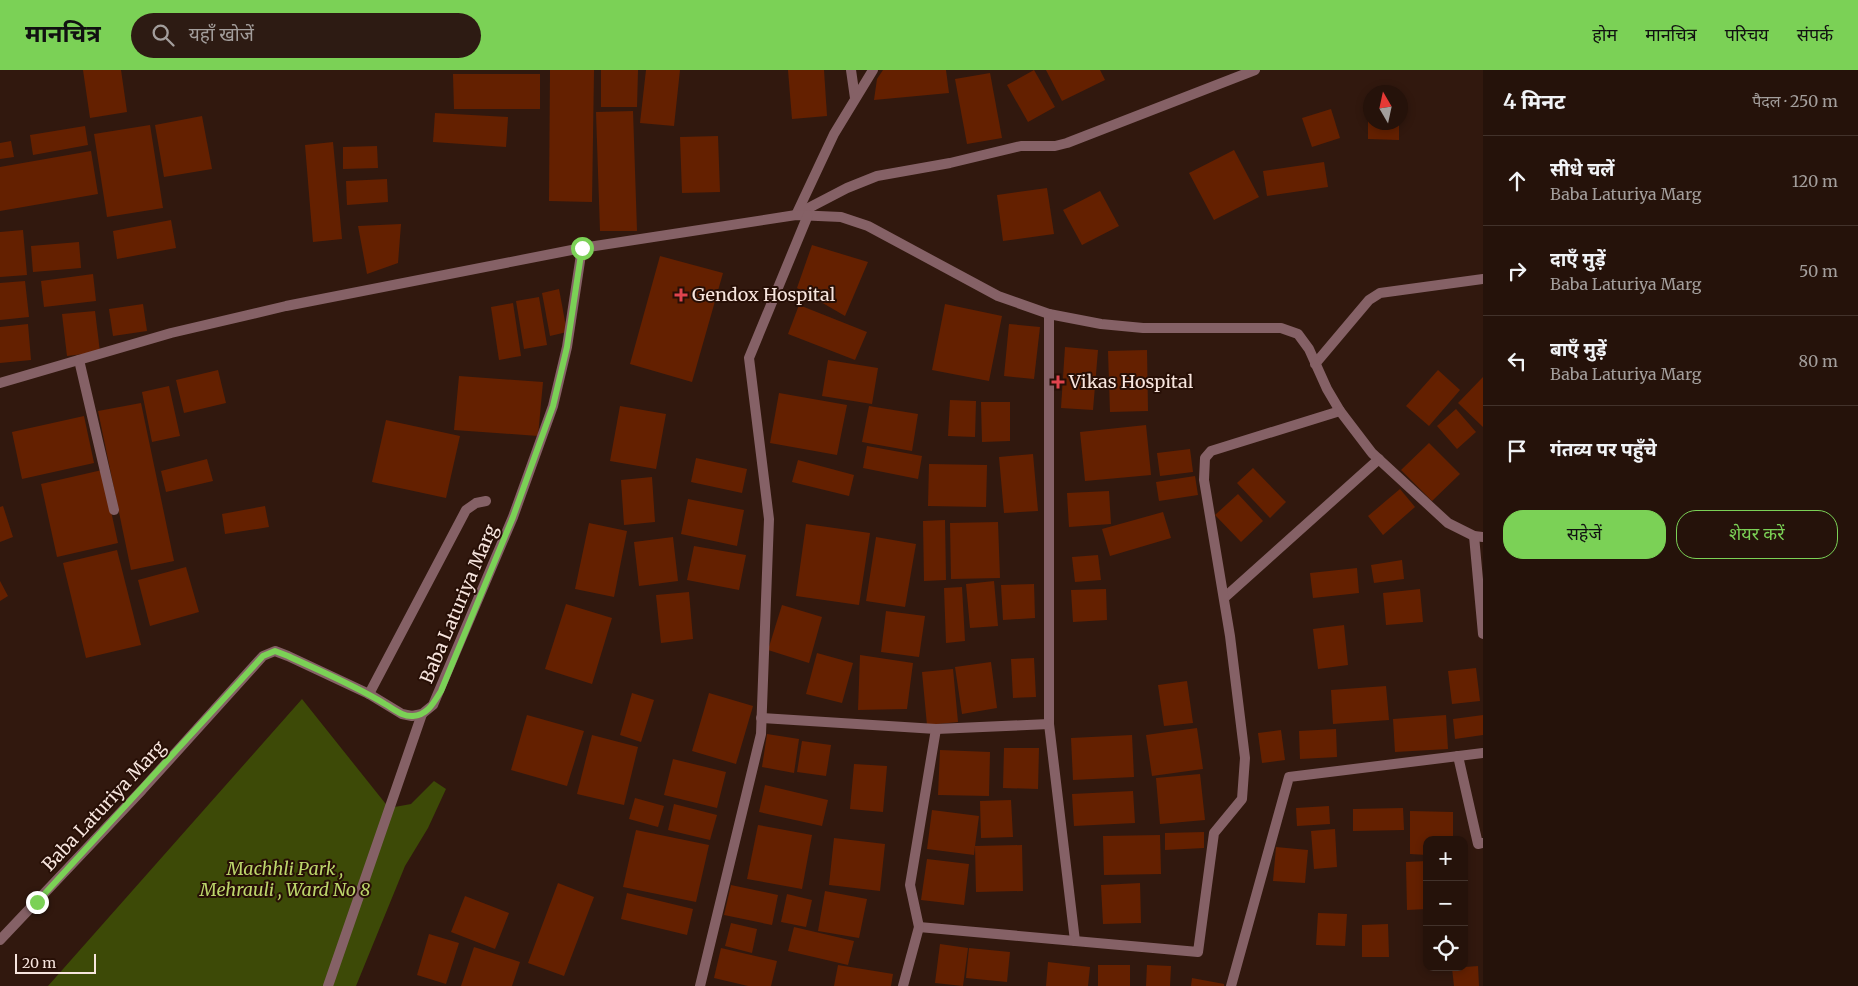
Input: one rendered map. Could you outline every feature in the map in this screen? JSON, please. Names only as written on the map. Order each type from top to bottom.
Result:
[{"type":"street","points":[[851,70],[855,98]]},
{"type":"street","points":[[796,215],[834,134],[873,70]]},
{"type":"street","points":[[796,215],[847,188],[877,176],[904,169],[950,163],[1021,146],[1055,146],[1067,143],[1255,70]]},
{"type":"street","points":[[0,383],[219,320],[582,248],[796,215],[841,217],[868,226],[998,296],[1049,314],[1100,324],[1143,328],[1281,328],[1298,334],[1309,349],[1340,411],[1372,453],[1448,523],[1478,537],[1483,634]]},
{"type":"street","points":[[700,986],[761,734],[769,519],[750,358],[808,215]]},
{"type":"street","name":"Baba Laturiya Marg","points":[[0,940],[142,790],[263,656],[275,651],[369,694],[402,714],[412,716],[422,714],[433,705],[441,691],[513,517],[553,406],[567,347],[582,248]]},
{"type":"street","points":[[1315,364],[1369,300],[1380,293],[1483,279]]},
{"type":"street","points":[[1049,314],[1049,724],[1075,941]]},
{"type":"street","points":[[79,360],[114,510]]},
{"type":"street","points":[[919,927],[1198,952],[1214,833],[1242,799],[1246,758],[1224,598],[1204,480],[1205,458],[1211,451],[1340,411]]},
{"type":"street","points":[[1224,598],[1380,459]]},
{"type":"street","points":[[369,694],[466,510],[476,503],[486,501]]},
{"type":"street","points":[[328,986],[422,714]]},
{"type":"street","points":[[761,718],[936,729],[1049,724]]},
{"type":"street","points":[[903,986],[919,927],[910,885],[936,729]]},
{"type":"street","points":[[1231,986],[1289,777],[1483,753]]},
{"type":"street","points":[[1458,756],[1478,844],[1483,843]]},
{"type":"green space","name":"Machhli Park , Mehrauli , Ward No 8","points":[[302,699],[389,808],[411,804],[434,781],[446,789],[428,828],[405,866],[356,986],[48,986]]},
{"type":"building","points":[[83,70],[121,70],[127,112],[90,118]]},
{"type":"building","points":[[550,70],[594,70],[592,202],[549,201]]},
{"type":"building","points":[[601,70],[638,70],[637,107],[601,107]]},
{"type":"building","points":[[646,70],[680,70],[674,126],[640,123]]},
{"type":"building","points":[[788,70],[824,70],[827,116],[792,119]]},
{"type":"building","points":[[883,70],[946,70],[949,93],[874,100],[877,79]]},
{"type":"building","points":[[1034,70],[1055,107],[1028,122],[1007,85]]},
{"type":"building","points":[[1046,70],[1100,70],[1105,80],[1062,101]]},
{"type":"building","points":[[990,73],[1002,138],[967,144],[955,79]]},
{"type":"building","points":[[453,74],[540,74],[540,109],[454,109]]},
{"type":"building","points":[[1331,109],[1340,138],[1312,147],[1302,118]]},
{"type":"building","points":[[633,111],[637,231],[600,231],[596,112]]},
{"type":"building","points":[[435,113],[508,117],[506,147],[433,142]]},
{"type":"building","points":[[202,116],[212,169],[164,177],[155,125]]},
{"type":"building","points":[[150,125],[163,208],[107,217],[94,134]]},
{"type":"building","points":[[85,126],[88,145],[33,155],[30,135]]},
{"type":"building","points":[[1368,130],[1399,130],[1399,140],[1368,139]]},
{"type":"building","points":[[718,136],[720,192],[682,193],[680,137]]},
{"type":"building","points":[[11,141],[14,157],[0,159],[0,143]]},
{"type":"building","points":[[333,142],[342,239],[313,242],[305,145]]},
{"type":"building","points":[[377,146],[378,168],[343,169],[343,147]]},
{"type":"building","points":[[1234,150],[1259,197],[1214,220],[1189,173]]},
{"type":"building","points":[[91,151],[98,194],[0,211],[0,167]]},
{"type":"building","points":[[1324,162],[1328,187],[1267,196],[1263,171]]},
{"type":"building","points":[[387,179],[388,202],[347,205],[346,181]]},
{"type":"building","points":[[1047,188],[1054,234],[1003,241],[997,195]]},
{"type":"building","points":[[1100,191],[1119,226],[1082,245],[1063,210]]},
{"type":"building","points":[[171,220],[176,248],[117,259],[113,231]]},
{"type":"building","points":[[401,224],[398,263],[367,274],[358,226]]},
{"type":"building","points":[[23,230],[27,275],[0,277],[0,232]]},
{"type":"building","points":[[79,242],[81,268],[33,272],[31,246]]},
{"type":"building","points":[[812,245],[868,262],[845,316],[797,288]]},
{"type":"building","points":[[660,256],[723,273],[692,382],[630,364]]},
{"type":"building","points":[[93,274],[96,301],[44,307],[41,281]]},
{"type":"building","points":[[25,281],[29,317],[0,320],[0,283]]},
{"type":"building","points":[[559,289],[567,332],[550,336],[542,293]]},
{"type":"building","points":[[539,297],[547,345],[524,349],[516,301]]},
{"type":"building","points":[[513,303],[521,356],[499,360],[491,307]]},
{"type":"building","points":[[143,304],[147,331],[113,336],[109,309]]},
{"type":"building","points":[[945,304],[1002,316],[989,381],[932,370]]},
{"type":"building","points":[[799,305],[867,332],[855,360],[788,334]]},
{"type":"building","points":[[95,311],[100,352],[67,356],[62,314]]},
{"type":"building","points":[[28,324],[31,360],[0,363],[0,327]]},
{"type":"building","points":[[1009,324],[1040,327],[1034,379],[1004,376]]},
{"type":"building","points":[[1065,347],[1098,350],[1093,410],[1061,408]]},
{"type":"building","points":[[1147,350],[1148,411],[1110,412],[1108,351]]},
{"type":"building","points":[[828,360],[878,368],[872,404],[822,396]]},
{"type":"building","points":[[218,370],[226,403],[184,413],[176,380]]},
{"type":"building","points":[[1438,370],[1460,390],[1429,426],[1406,406]]},
{"type":"building","points":[[459,376],[543,382],[538,436],[454,430]]},
{"type":"building","points":[[1483,377],[1483,427],[1458,403]]},
{"type":"building","points":[[169,386],[180,436],[152,442],[142,392]]},
{"type":"building","points":[[779,393],[847,405],[837,455],[770,443]]},
{"type":"building","points":[[950,400],[976,401],[975,437],[948,436]]},
{"type":"building","points":[[981,402],[1010,402],[1010,441],[982,442]]},
{"type":"building","points":[[141,403],[174,561],[131,570],[98,411]]},
{"type":"building","points":[[620,406],[666,414],[656,469],[610,461]]},
{"type":"building","points":[[869,406],[918,414],[912,451],[862,442]]},
{"type":"building","points":[[1456,409],[1476,432],[1457,449],[1437,426]]},
{"type":"building","points":[[84,416],[94,463],[22,479],[12,432]]},
{"type":"building","points":[[386,420],[460,436],[446,498],[372,482]]},
{"type":"building","points":[[1146,425],[1151,475],[1085,481],[1080,432]]},
{"type":"building","points":[[1429,443],[1460,474],[1432,501],[1401,470]]},
{"type":"building","points":[[867,446],[922,456],[918,479],[863,468]]},
{"type":"building","points":[[1190,449],[1193,472],[1160,476],[1157,453]]},
{"type":"building","points":[[1033,454],[1038,511],[1004,513],[999,457]]},
{"type":"building","points":[[696,458],[747,469],[742,493],[691,482]]},
{"type":"building","points":[[207,459],[213,481],[166,492],[161,471]]},
{"type":"building","points":[[798,460],[854,475],[849,496],[792,482]]},
{"type":"building","points":[[929,464],[987,465],[986,507],[928,506]]},
{"type":"building","points":[[1253,468],[1286,502],[1270,518],[1237,483]]},
{"type":"building","points":[[102,470],[118,543],[57,557],[41,484]]},
{"type":"building","points":[[1195,476],[1198,495],[1159,501],[1156,482]]},
{"type":"building","points":[[652,477],[655,522],[624,525],[621,480]]},
{"type":"building","points":[[1400,489],[1415,507],[1383,535],[1368,516]]},
{"type":"building","points":[[1109,491],[1111,524],[1069,527],[1067,493]]},
{"type":"building","points":[[1238,494],[1263,521],[1241,542],[1215,515]]},
{"type":"building","points":[[688,499],[744,510],[737,546],[681,534]]},
{"type":"building","points":[[3,506],[13,537],[0,542],[0,507]]},
{"type":"building","points":[[265,506],[269,527],[225,534],[222,514]]},
{"type":"building","points":[[1163,512],[1171,538],[1110,556],[1102,529]]},
{"type":"building","points":[[945,520],[946,580],[924,581],[923,521]]},
{"type":"building","points":[[998,522],[1000,578],[951,579],[950,523]]},
{"type":"building","points":[[589,523],[627,531],[614,597],[575,589]]},
{"type":"building","points":[[806,524],[870,533],[859,605],[796,596]]},
{"type":"building","points":[[673,537],[678,581],[639,586],[634,542]]},
{"type":"building","points":[[876,537],[916,544],[905,607],[866,601]]},
{"type":"building","points":[[694,546],[746,555],[739,590],[687,580]]},
{"type":"building","points":[[117,550],[141,645],[86,658],[63,563]]},
{"type":"building","points":[[1098,555],[1101,580],[1075,582],[1072,557]]},
{"type":"building","points":[[1402,560],[1404,579],[1374,583],[1371,565]]},
{"type":"building","points":[[186,567],[199,612],[150,626],[138,580]]},
{"type":"building","points":[[1357,568],[1359,593],[1313,598],[1310,573]]},
{"type":"building","points":[[0,581],[8,596],[0,601]]},
{"type":"building","points":[[994,581],[998,626],[970,628],[966,584]]},
{"type":"building","points":[[1034,584],[1035,618],[1003,620],[1001,585]]},
{"type":"building","points":[[962,587],[965,641],[946,643],[944,588]]},
{"type":"building","points":[[1106,589],[1107,620],[1073,622],[1071,590]]},
{"type":"building","points":[[1420,589],[1423,622],[1386,625],[1383,593]]},
{"type":"building","points":[[689,592],[693,639],[661,643],[656,595]]},
{"type":"building","points":[[566,604],[612,618],[592,684],[545,669]]},
{"type":"building","points":[[782,605],[822,617],[809,663],[768,650]]},
{"type":"building","points":[[886,611],[925,616],[919,657],[881,652]]},
{"type":"building","points":[[1344,625],[1348,665],[1318,669],[1313,629]]},
{"type":"building","points":[[817,653],[853,663],[842,703],[806,694]]},
{"type":"building","points":[[860,655],[913,663],[907,709],[858,710]]},
{"type":"building","points":[[1034,658],[1036,697],[1013,698],[1011,659]]},
{"type":"building","points":[[991,662],[997,708],[962,714],[955,667]]},
{"type":"building","points":[[1476,668],[1480,701],[1452,704],[1448,671]]},
{"type":"building","points":[[953,669],[958,722],[927,725],[922,672]]},
{"type":"building","points":[[1187,681],[1193,723],[1164,726],[1158,685]]},
{"type":"building","points":[[1386,686],[1389,720],[1333,724],[1331,690]]},
{"type":"building","points":[[632,693],[654,700],[641,742],[620,735]]},
{"type":"building","points":[[709,693],[753,706],[736,764],[692,751]]},
{"type":"building","points":[[527,715],[584,731],[567,786],[511,770]]},
{"type":"building","points":[[1446,715],[1448,749],[1395,752],[1393,719]]},
{"type":"building","points":[[1483,715],[1483,735],[1455,739],[1453,719]]},
{"type":"building","points":[[1197,728],[1203,769],[1152,776],[1146,735]]},
{"type":"building","points":[[1336,729],[1337,757],[1300,759],[1299,731]]},
{"type":"building","points":[[1281,730],[1285,760],[1262,763],[1258,733]]},
{"type":"building","points":[[767,734],[799,739],[794,773],[762,767]]},
{"type":"building","points":[[592,735],[638,747],[624,805],[577,794]]},
{"type":"building","points":[[1132,735],[1134,777],[1073,780],[1071,738]]},
{"type":"building","points":[[802,741],[831,745],[826,776],[797,772]]},
{"type":"building","points":[[1004,748],[1039,748],[1038,789],[1003,788]]},
{"type":"building","points":[[940,750],[990,752],[989,796],[938,795]]},
{"type":"building","points":[[673,759],[726,772],[717,808],[664,795]]},
{"type":"building","points":[[854,764],[887,766],[883,812],[850,809]]},
{"type":"building","points":[[1200,774],[1205,820],[1160,824],[1156,778]]},
{"type":"building","points":[[765,785],[828,800],[822,826],[759,812]]},
{"type":"building","points":[[1133,791],[1135,823],[1074,826],[1072,794]]},
{"type":"building","points":[[635,798],[664,806],[658,827],[629,819]]},
{"type":"building","points":[[1011,800],[1013,837],[981,838],[980,801]]},
{"type":"building","points":[[674,804],[717,815],[710,840],[668,830]]},
{"type":"building","points":[[1329,806],[1330,824],[1297,826],[1296,808]]},
{"type":"building","points":[[1403,808],[1404,830],[1353,831],[1353,809]]},
{"type":"building","points":[[932,810],[979,816],[974,855],[927,849]]},
{"type":"building","points":[[1410,811],[1453,812],[1453,836],[1423,836],[1423,855],[1410,854]]},
{"type":"building","points":[[758,825],[812,835],[802,889],[747,879]]},
{"type":"building","points":[[1335,829],[1337,867],[1314,869],[1311,831]]},
{"type":"building","points":[[636,830],[709,845],[696,902],[623,887]]},
{"type":"building","points":[[1204,832],[1204,848],[1165,850],[1165,833]]},
{"type":"building","points":[[1160,835],[1161,874],[1104,875],[1103,836]]},
{"type":"building","points":[[834,838],[885,844],[880,891],[829,885]]},
{"type":"building","points":[[1022,845],[1023,891],[976,892],[975,846]]},
{"type":"building","points":[[1276,847],[1308,850],[1305,883],[1273,881]]},
{"type":"building","points":[[927,859],[969,864],[964,905],[921,900]]},
{"type":"building","points":[[1423,861],[1423,909],[1407,910],[1406,862]]},
{"type":"building","points":[[558,883],[594,897],[564,976],[528,963]]},
{"type":"building","points":[[1140,883],[1141,923],[1103,924],[1101,885]]},
{"type":"building","points":[[731,885],[778,895],[772,925],[724,915]]},
{"type":"building","points":[[825,891],[867,899],[859,938],[818,931]]},
{"type":"building","points":[[627,893],[693,909],[687,935],[621,919]]},
{"type":"building","points":[[787,894],[812,900],[806,927],[781,922]]},
{"type":"building","points":[[465,896],[509,913],[495,949],[451,932]]},
{"type":"building","points":[[1318,913],[1347,914],[1345,946],[1316,945]]},
{"type":"building","points":[[731,923],[757,929],[752,953],[725,946]]},
{"type":"building","points":[[1388,924],[1389,957],[1362,957],[1362,925]]},
{"type":"building","points":[[794,927],[854,941],[848,965],[788,951]]},
{"type":"building","points":[[429,934],[459,943],[446,984],[417,975]]},
{"type":"building","points":[[940,944],[968,948],[963,986],[935,983]]},
{"type":"building","points":[[474,947],[520,962],[512,986],[461,986]]},
{"type":"building","points":[[721,948],[777,961],[771,986],[748,986],[714,978]]},
{"type":"building","points":[[969,948],[1010,952],[1007,982],[966,978]]},
{"type":"building","points":[[1048,962],[1090,967],[1088,986],[1046,986]]},
{"type":"building","points":[[838,965],[893,974],[891,986],[834,986]]},
{"type":"building","points":[[1098,965],[1130,965],[1130,986],[1098,986]]},
{"type":"building","points":[[1147,965],[1171,966],[1170,986],[1146,986]]},
{"type":"building","points":[[1478,966],[1479,986],[1454,986],[1452,971],[1468,971],[1468,967]]},
{"type":"building","points":[[1192,978],[1224,984],[1224,986],[1191,986]]},
{"type":"place","name":"Gendox Hospital","points":[[681,295]]},
{"type":"place","name":"Vikas Hospital","points":[[1058,382]]},
{"type":"route","points":[[37,902],[142,790],[251,667],[263,656],[275,651],[288,656],[369,694],[402,714],[412,716],[422,714],[433,705],[441,691],[513,517],[553,406],[567,347],[582,248]]}]
